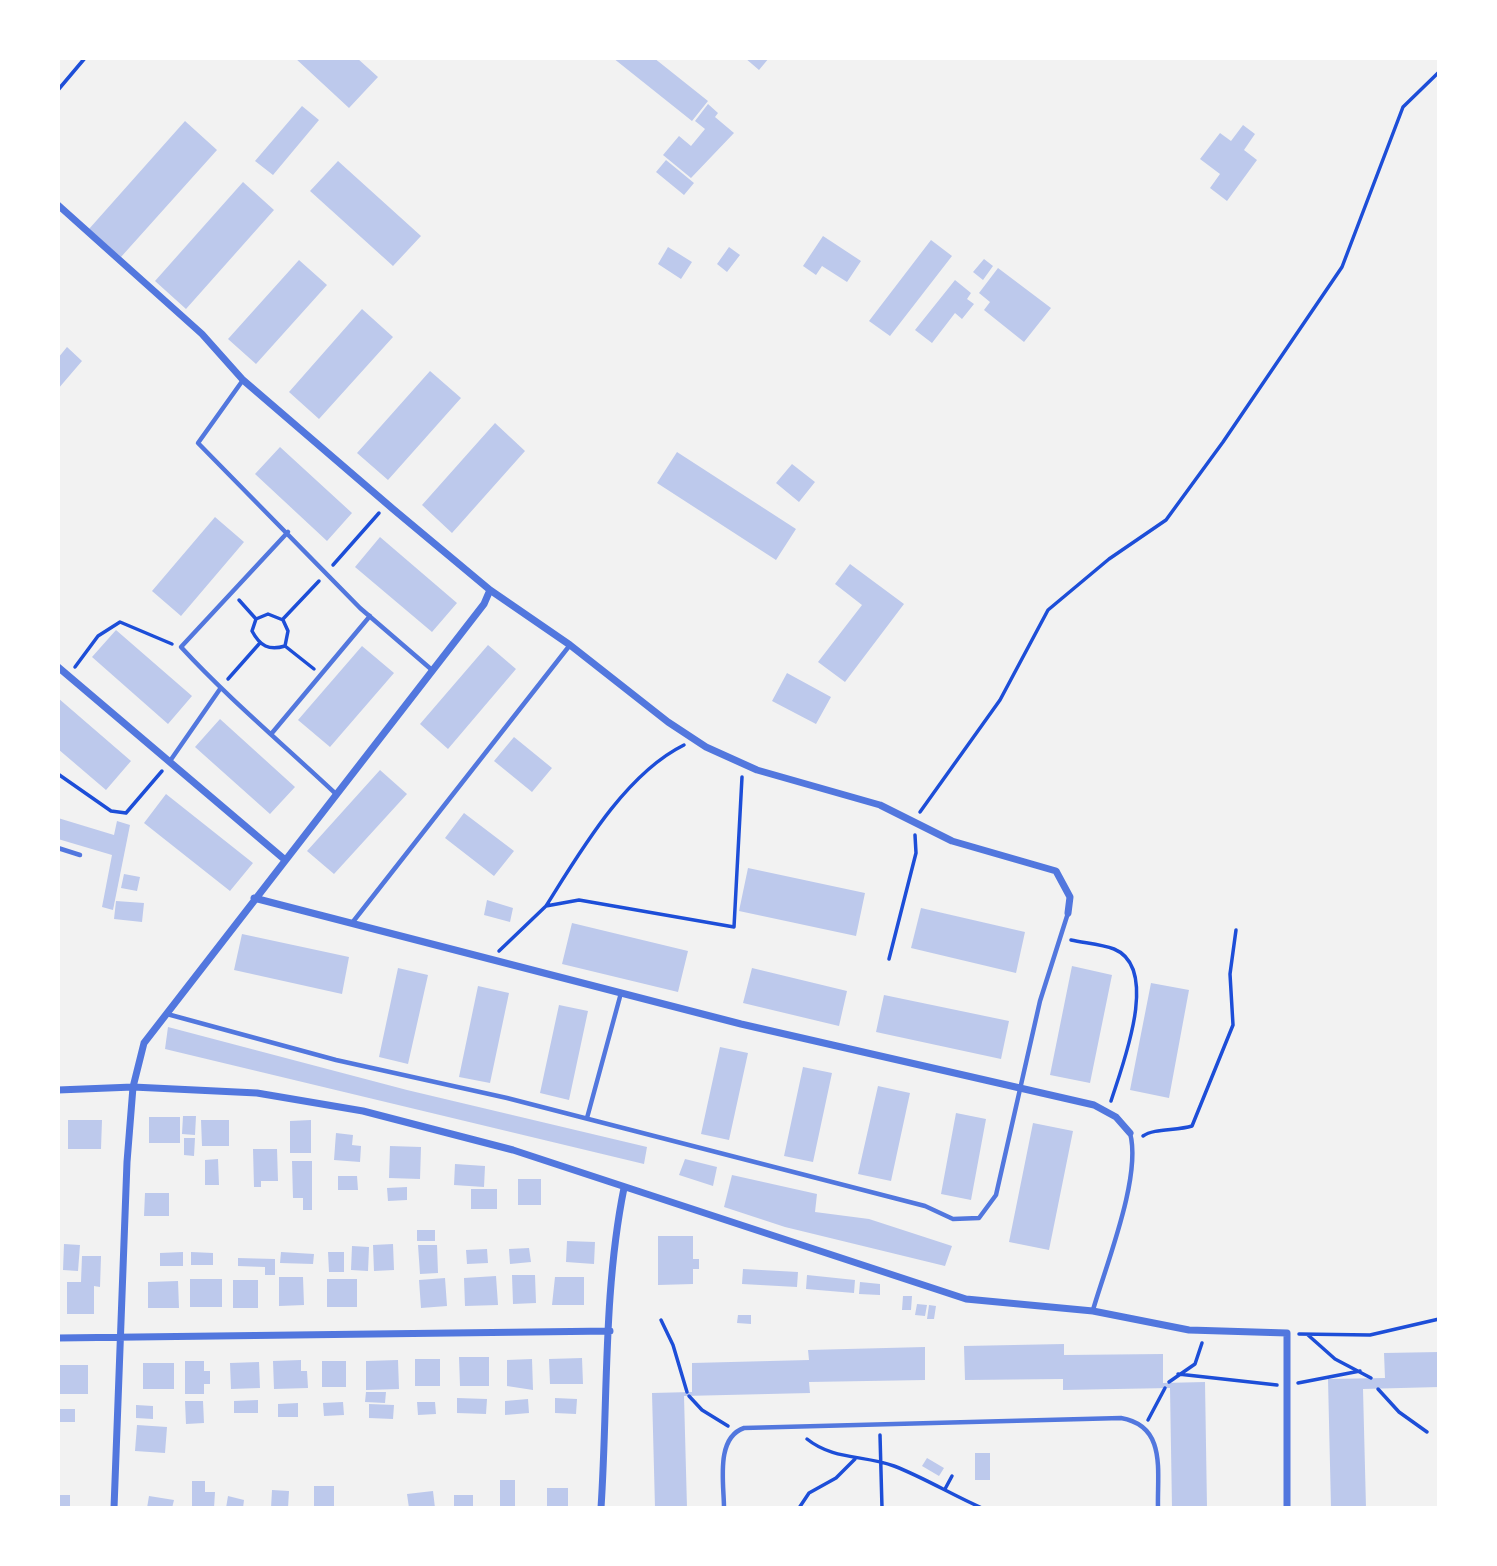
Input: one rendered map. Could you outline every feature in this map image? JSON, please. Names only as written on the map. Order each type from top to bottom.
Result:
[{"type":"street","points":[[58,205],[202,334],[243,380],[387,504],[490,590],[570,645],[695,740],[743,763],[880,805],[952,841],[1056,871],[1070,897],[1068,913]]},
{"type":"street","points":[[114,1508],[123,1218],[133,1087],[144,1043],[484,604],[490,590]]},
{"type":"street","points":[[58,667],[284,859]]},
{"type":"street","points":[[254,898],[621,993],[1094,1105],[1130,1133]]},
{"type":"street","points":[[58,1090],[133,1087],[257,1093],[363,1111],[513,1150],[966,1299],[1093,1311],[1189,1330],[1287,1333],[1287,1508]]},
{"type":"street","points":[[601,1508],[618,1216],[624,1188]]},
{"type":"street","points":[[58,1338],[610,1331]]},
{"type":"lane","points":[[243,380],[198,443],[370,616],[432,670]]},
{"type":"lane","points":[[288,532],[181,647],[220,689],[272,733],[336,794]]},
{"type":"lane","points":[[272,733],[370,616]]},
{"type":"lane","points":[[352,924],[570,645]]},
{"type":"lane","points":[[170,761],[220,689]]},
{"type":"lane","points":[[58,848],[80,855]]},
{"type":"lane","points":[[167,1014],[337,1060],[587,1118],[925,1206],[953,1219],[979,1219],[996,1195],[1018,1088],[1068,913]]},
{"type":"lane","points":[[587,1118],[621,993]]},
{"type":"lane","points":[[1093,1311],[1130,1180],[1135,1151],[1130,1133]]},
{"type":"lane","points":[[724,1508],[725,1452],[736,1430],[880,1423],[1121,1418],[1139,1421],[1156,1445],[1158,1508]]},
{"type":"path","points":[[58,90],[85,58]]},
{"type":"path","points":[[889,959],[916,853],[914,822],[1000,700],[1048,610],[1109,559],[1166,520],[1238,420],[1342,267],[1403,107],[1439,72]]},
{"type":"path","points":[[283,620],[387,504]]},
{"type":"path","points":[[232,592],[256,619]]},
{"type":"path","points":[[268,614],[283,620],[288,631],[285,646],[274,649],[259,644],[252,631],[256,619],[268,614]]},
{"type":"path","points":[[68,676],[98,636],[120,622],[181,647]]},
{"type":"path","points":[[220,689],[259,644]]},
{"type":"path","points":[[285,646],[321,675]]},
{"type":"path","points":[[490,959],[546,906],[600,824],[648,770],[670,752],[695,740]]},
{"type":"path","points":[[58,774],[111,811],[127,813],[170,761]]},
{"type":"path","points":[[546,906],[579,900],[734,927],[743,763]]},
{"type":"path","points":[[1132,1143],[1150,1130],[1174,1131],[1192,1126],[1233,1025],[1230,974],[1236,930]]},
{"type":"path","points":[[1060,938],[1116,949],[1134,967],[1139,992],[1127,1048],[1107,1113]]},
{"type":"path","points":[[1287,1333],[1370,1335],[1439,1319]]},
{"type":"path","points":[[661,1320],[673,1345],[688,1394],[702,1410],[736,1430]]},
{"type":"path","points":[[1168,1382],[1195,1364],[1206,1331]]},
{"type":"path","points":[[1308,1335],[1335,1359],[1371,1378]]},
{"type":"path","points":[[1178,1374],[1287,1386],[1360,1371]]},
{"type":"path","points":[[1144,1426],[1165,1388]]},
{"type":"path","points":[[1378,1388],[1399,1412],[1427,1432]]},
{"type":"path","points":[[880,1423],[882,1508]]},
{"type":"path","points":[[797,1426],[822,1450],[881,1463],[931,1480],[982,1508]]},
{"type":"path","points":[[799,1508],[809,1493],[836,1478],[855,1459]]},
{"type":"path","points":[[945,1489],[952,1476]]},
{"type":"building","points":[[295,58],[357,58],[378,77],[349,108]]},
{"type":"building","points":[[613,58],[654,58],[708,101],[692,121]]},
{"type":"building","points":[[745,58],[769,58],[759,70]]},
{"type":"building","points":[[708,104],[718,113],[715,117],[734,133],[691,178],[663,155],[679,136],[691,146],[705,129],[695,121]]},
{"type":"building","points":[[302,106],[319,120],[273,175],[255,161]]},
{"type":"building","points":[[185,121],[217,150],[121,257],[89,229]]},
{"type":"building","points":[[1243,125],[1255,134],[1244,150],[1257,160],[1227,201],[1210,188],[1220,174],[1200,159],[1220,133],[1231,141]]},
{"type":"building","points":[[666,160],[694,183],[684,195],[656,172]]},
{"type":"building","points":[[338,161],[421,236],[393,266],[310,191]]},
{"type":"building","points":[[243,182],[274,210],[186,309],[155,281]]},
{"type":"building","points":[[823,236],[861,261],[847,282],[822,266],[816,275],[803,266]]},
{"type":"building","points":[[931,240],[952,256],[890,336],[869,321]]},
{"type":"building","points":[[668,247],[692,262],[681,279],[658,264]]},
{"type":"building","points":[[729,247],[740,255],[727,272],[717,264]]},
{"type":"building","points":[[984,259],[993,266],[983,280],[973,272]]},
{"type":"building","points":[[299,260],[327,285],[256,364],[228,339]]},
{"type":"building","points":[[998,268],[1051,308],[1024,342],[984,310],[990,302],[979,293]]},
{"type":"building","points":[[955,280],[971,293],[967,299],[974,304],[962,319],[955,313],[932,343],[915,330]]},
{"type":"building","points":[[362,309],[393,337],[319,419],[289,392]]},
{"type":"building","points":[[67,347],[82,361],[58,389],[58,358]]},
{"type":"building","points":[[430,371],[461,398],[388,480],[357,453]]},
{"type":"building","points":[[495,423],[525,451],[452,533],[422,505]]},
{"type":"building","points":[[280,447],[352,513],[327,541],[255,474]]},
{"type":"building","points":[[677,452],[796,529],[776,560],[657,483]]},
{"type":"building","points":[[792,464],[815,482],[799,502],[776,483]]},
{"type":"building","points":[[215,517],[244,542],[181,616],[152,591]]},
{"type":"building","points":[[380,537],[457,603],[432,632],[355,567]]},
{"type":"building","points":[[850,564],[904,604],[845,682],[818,662],[862,605],[835,584]]},
{"type":"building","points":[[116,630],[192,696],[168,724],[92,657]]},
{"type":"building","points":[[488,645],[516,669],[448,749],[420,724]]},
{"type":"building","points":[[362,646],[394,673],[330,747],[298,720]]},
{"type":"building","points":[[787,673],[831,697],[816,724],[772,701]]},
{"type":"building","points":[[58,698],[131,761],[106,790],[58,749]]},
{"type":"building","points":[[220,719],[295,787],[270,814],[195,747]]},
{"type":"building","points":[[514,737],[552,768],[532,792],[494,761]]},
{"type":"building","points":[[380,770],[407,794],[334,874],[307,851]]},
{"type":"building","points":[[166,794],[253,863],[230,891],[144,823]]},
{"type":"building","points":[[464,813],[514,851],[494,876],[445,838]]},
{"type":"building","points":[[58,818],[114,835],[117,821],[130,825],[113,910],[102,907],[112,855],[58,839]]},
{"type":"building","points":[[748,868],[865,893],[856,936],[739,911]]},
{"type":"building","points":[[124,874],[140,877],[137,891],[121,888]]},
{"type":"building","points":[[487,900],[513,908],[510,922],[484,915]]},
{"type":"building","points":[[116,901],[144,903],[142,922],[114,919]]},
{"type":"building","points":[[921,908],[1025,932],[1016,973],[911,948]]},
{"type":"building","points":[[572,923],[688,951],[678,992],[562,964]]},
{"type":"building","points":[[242,934],[349,957],[342,994],[234,970]]},
{"type":"building","points":[[1072,966],[1112,975],[1090,1083],[1050,1075]]},
{"type":"building","points":[[398,968],[428,975],[408,1064],[379,1057]]},
{"type":"building","points":[[752,968],[847,991],[839,1026],[743,1003]]},
{"type":"building","points":[[1151,983],[1189,990],[1169,1098],[1130,1090]]},
{"type":"building","points":[[478,986],[509,993],[490,1083],[459,1077]]},
{"type":"building","points":[[884,995],[1009,1021],[1001,1059],[876,1032]]},
{"type":"building","points":[[559,1005],[588,1011],[569,1100],[540,1093]]},
{"type":"building","points":[[168,1027],[407,1090],[647,1147],[644,1164],[165,1049]]},
{"type":"building","points":[[720,1047],[748,1053],[729,1140],[701,1134]]},
{"type":"building","points":[[803,1067],[832,1073],[813,1162],[784,1156]]},
{"type":"building","points":[[878,1086],[910,1093],[891,1181],[858,1174]]},
{"type":"building","points":[[956,1113],[986,1119],[971,1200],[941,1194]]},
{"type":"building","points":[[183,1116],[196,1116],[195,1135],[182,1134]]},
{"type":"building","points":[[149,1117],[180,1117],[180,1143],[149,1143]]},
{"type":"building","points":[[68,1120],[102,1120],[101,1149],[68,1149]]},
{"type":"building","points":[[201,1120],[229,1120],[229,1146],[202,1146]]},
{"type":"building","points":[[311,1120],[311,1153],[290,1153],[290,1121]]},
{"type":"building","points":[[1033,1123],[1073,1131],[1049,1250],[1009,1242]]},
{"type":"building","points":[[336,1133],[353,1135],[352,1145],[361,1146],[360,1162],[334,1160]]},
{"type":"building","points":[[184,1138],[195,1138],[194,1156],[184,1155]]},
{"type":"building","points":[[390,1146],[421,1147],[420,1179],[389,1178]]},
{"type":"building","points":[[253,1149],[277,1149],[278,1181],[261,1181],[261,1187],[254,1187]]},
{"type":"building","points":[[218,1159],[219,1185],[205,1185],[205,1160]]},
{"type":"building","points":[[685,1159],[717,1167],[713,1186],[679,1175]]},
{"type":"building","points":[[292,1161],[312,1161],[312,1210],[303,1210],[303,1198],[293,1198]]},
{"type":"building","points":[[455,1164],[485,1166],[484,1187],[454,1185]]},
{"type":"building","points":[[732,1175],[817,1194],[815,1212],[869,1219],[952,1246],[945,1266],[785,1227],[724,1207]]},
{"type":"building","points":[[338,1176],[357,1176],[358,1190],[338,1190]]},
{"type":"building","points":[[518,1179],[541,1179],[541,1205],[518,1205]]},
{"type":"building","points":[[407,1187],[407,1200],[388,1201],[387,1188]]},
{"type":"building","points":[[471,1189],[497,1189],[497,1209],[471,1209]]},
{"type":"building","points":[[145,1193],[169,1193],[169,1216],[144,1216]]},
{"type":"building","points":[[417,1230],[435,1230],[435,1241],[417,1241]]},
{"type":"building","points":[[658,1236],[693,1236],[693,1259],[699,1259],[699,1269],[693,1269],[693,1284],[658,1285]]},
{"type":"building","points":[[567,1241],[595,1242],[594,1264],[566,1262]]},
{"type":"building","points":[[64,1244],[80,1245],[78,1271],[63,1270]]},
{"type":"building","points":[[393,1244],[394,1270],[374,1271],[373,1245]]},
{"type":"building","points":[[418,1245],[437,1245],[438,1273],[420,1274]]},
{"type":"building","points":[[352,1246],[369,1247],[368,1271],[351,1270]]},
{"type":"building","points":[[529,1248],[531,1262],[510,1264],[509,1249]]},
{"type":"building","points":[[487,1249],[488,1263],[467,1264],[466,1250]]},
{"type":"building","points":[[183,1252],[183,1266],[160,1266],[160,1253]]},
{"type":"building","points":[[191,1252],[213,1253],[213,1265],[191,1265]]},
{"type":"building","points":[[281,1252],[314,1254],[313,1264],[280,1263]]},
{"type":"building","points":[[328,1252],[344,1252],[344,1272],[329,1272]]},
{"type":"building","points":[[82,1256],[101,1256],[100,1287],[94,1286],[94,1314],[67,1314],[67,1282],[81,1282]]},
{"type":"building","points":[[238,1258],[275,1259],[275,1275],[265,1275],[265,1267],[238,1266]]},
{"type":"building","points":[[743,1269],[798,1272],[797,1287],[742,1284]]},
{"type":"building","points":[[512,1275],[535,1275],[536,1303],[513,1304]]},
{"type":"building","points":[[807,1275],[855,1280],[854,1293],[806,1289]]},
{"type":"building","points":[[496,1276],[498,1305],[465,1306],[464,1278]]},
{"type":"building","points":[[279,1277],[303,1277],[304,1305],[279,1306]]},
{"type":"building","points":[[555,1277],[584,1277],[584,1305],[552,1305]]},
{"type":"building","points":[[445,1278],[447,1306],[421,1308],[419,1280]]},
{"type":"building","points":[[190,1279],[222,1279],[222,1307],[190,1307]]},
{"type":"building","points":[[327,1279],[357,1279],[357,1307],[327,1307]]},
{"type":"building","points":[[233,1280],[258,1280],[258,1308],[233,1308]]},
{"type":"building","points":[[178,1281],[179,1308],[148,1308],[148,1282]]},
{"type":"building","points":[[860,1282],[880,1284],[880,1295],[859,1294]]},
{"type":"building","points":[[903,1296],[912,1296],[911,1310],[902,1310]]},
{"type":"building","points":[[917,1304],[927,1305],[925,1316],[915,1315]]},
{"type":"building","points":[[929,1305],[936,1306],[934,1319],[927,1319]]},
{"type":"building","points":[[738,1315],[751,1315],[751,1324],[737,1323]]},
{"type":"building","points":[[1064,1344],[1064,1355],[1163,1354],[1163,1383],[1205,1382],[1207,1508],[1172,1508],[1170,1388],[1063,1390],[1063,1379],[965,1380],[964,1346]]},
{"type":"building","points":[[925,1347],[925,1380],[809,1382],[810,1393],[684,1396],[687,1508],[655,1508],[652,1393],[692,1392],[692,1363],[809,1360],[808,1350]]},
{"type":"building","points":[[1439,1352],[1439,1387],[1363,1389],[1366,1508],[1331,1508],[1328,1379],[1385,1378],[1384,1353]]},
{"type":"building","points":[[459,1357],[489,1357],[489,1386],[460,1386]]},
{"type":"building","points":[[582,1358],[583,1384],[550,1384],[549,1359]]},
{"type":"building","points":[[415,1359],[440,1359],[440,1386],[415,1386]]},
{"type":"building","points":[[532,1359],[533,1390],[507,1386],[507,1360]]},
{"type":"building","points":[[301,1360],[301,1371],[307,1371],[308,1388],[274,1389],[273,1361]]},
{"type":"building","points":[[398,1360],[399,1389],[366,1390],[366,1361]]},
{"type":"building","points":[[185,1361],[204,1361],[204,1371],[210,1371],[210,1384],[204,1384],[204,1394],[185,1394]]},
{"type":"building","points":[[322,1361],[346,1361],[346,1387],[322,1387]]},
{"type":"building","points":[[259,1362],[260,1388],[231,1389],[230,1363]]},
{"type":"building","points":[[143,1363],[174,1363],[174,1389],[143,1389]]},
{"type":"building","points":[[60,1365],[88,1365],[88,1394],[60,1394]]},
{"type":"building","points":[[366,1392],[386,1392],[385,1403],[365,1402]]},
{"type":"building","points":[[457,1398],[487,1399],[486,1414],[457,1413]]},
{"type":"building","points":[[555,1398],[577,1399],[576,1414],[555,1413]]},
{"type":"building","points":[[528,1399],[529,1413],[505,1415],[505,1401]]},
{"type":"building","points":[[258,1400],[258,1413],[234,1413],[234,1401]]},
{"type":"building","points":[[185,1401],[203,1401],[204,1423],[186,1424]]},
{"type":"building","points":[[343,1402],[344,1415],[324,1416],[323,1403]]},
{"type":"building","points":[[417,1402],[435,1402],[436,1414],[418,1415]]},
{"type":"building","points":[[298,1403],[298,1417],[278,1417],[278,1404]]},
{"type":"building","points":[[369,1404],[394,1405],[393,1419],[369,1418]]},
{"type":"building","points":[[136,1405],[153,1406],[153,1419],[136,1418]]},
{"type":"building","points":[[58,1409],[75,1409],[75,1422],[58,1422]]},
{"type":"building","points":[[137,1425],[167,1427],[165,1453],[135,1451]]},
{"type":"building","points":[[975,1453],[990,1453],[990,1480],[975,1480]]},
{"type":"building","points":[[927,1458],[944,1468],[939,1476],[922,1466]]},
{"type":"building","points":[[500,1480],[515,1480],[515,1507],[500,1506]]},
{"type":"building","points":[[192,1481],[205,1481],[205,1492],[215,1492],[214,1508],[192,1508]]},
{"type":"building","points":[[314,1486],[334,1486],[334,1507],[314,1508]]},
{"type":"building","points":[[547,1488],[568,1488],[568,1508],[547,1508]]},
{"type":"building","points":[[272,1490],[289,1491],[288,1508],[271,1508]]},
{"type":"building","points":[[433,1491],[435,1508],[409,1508],[407,1494]]},
{"type":"building","points":[[58,1495],[70,1495],[70,1508],[58,1508]]},
{"type":"building","points":[[454,1495],[473,1495],[473,1508],[454,1508]]},
{"type":"building","points":[[149,1496],[174,1500],[172,1508],[147,1508]]},
{"type":"building","points":[[228,1496],[244,1500],[243,1508],[226,1508]]}]
